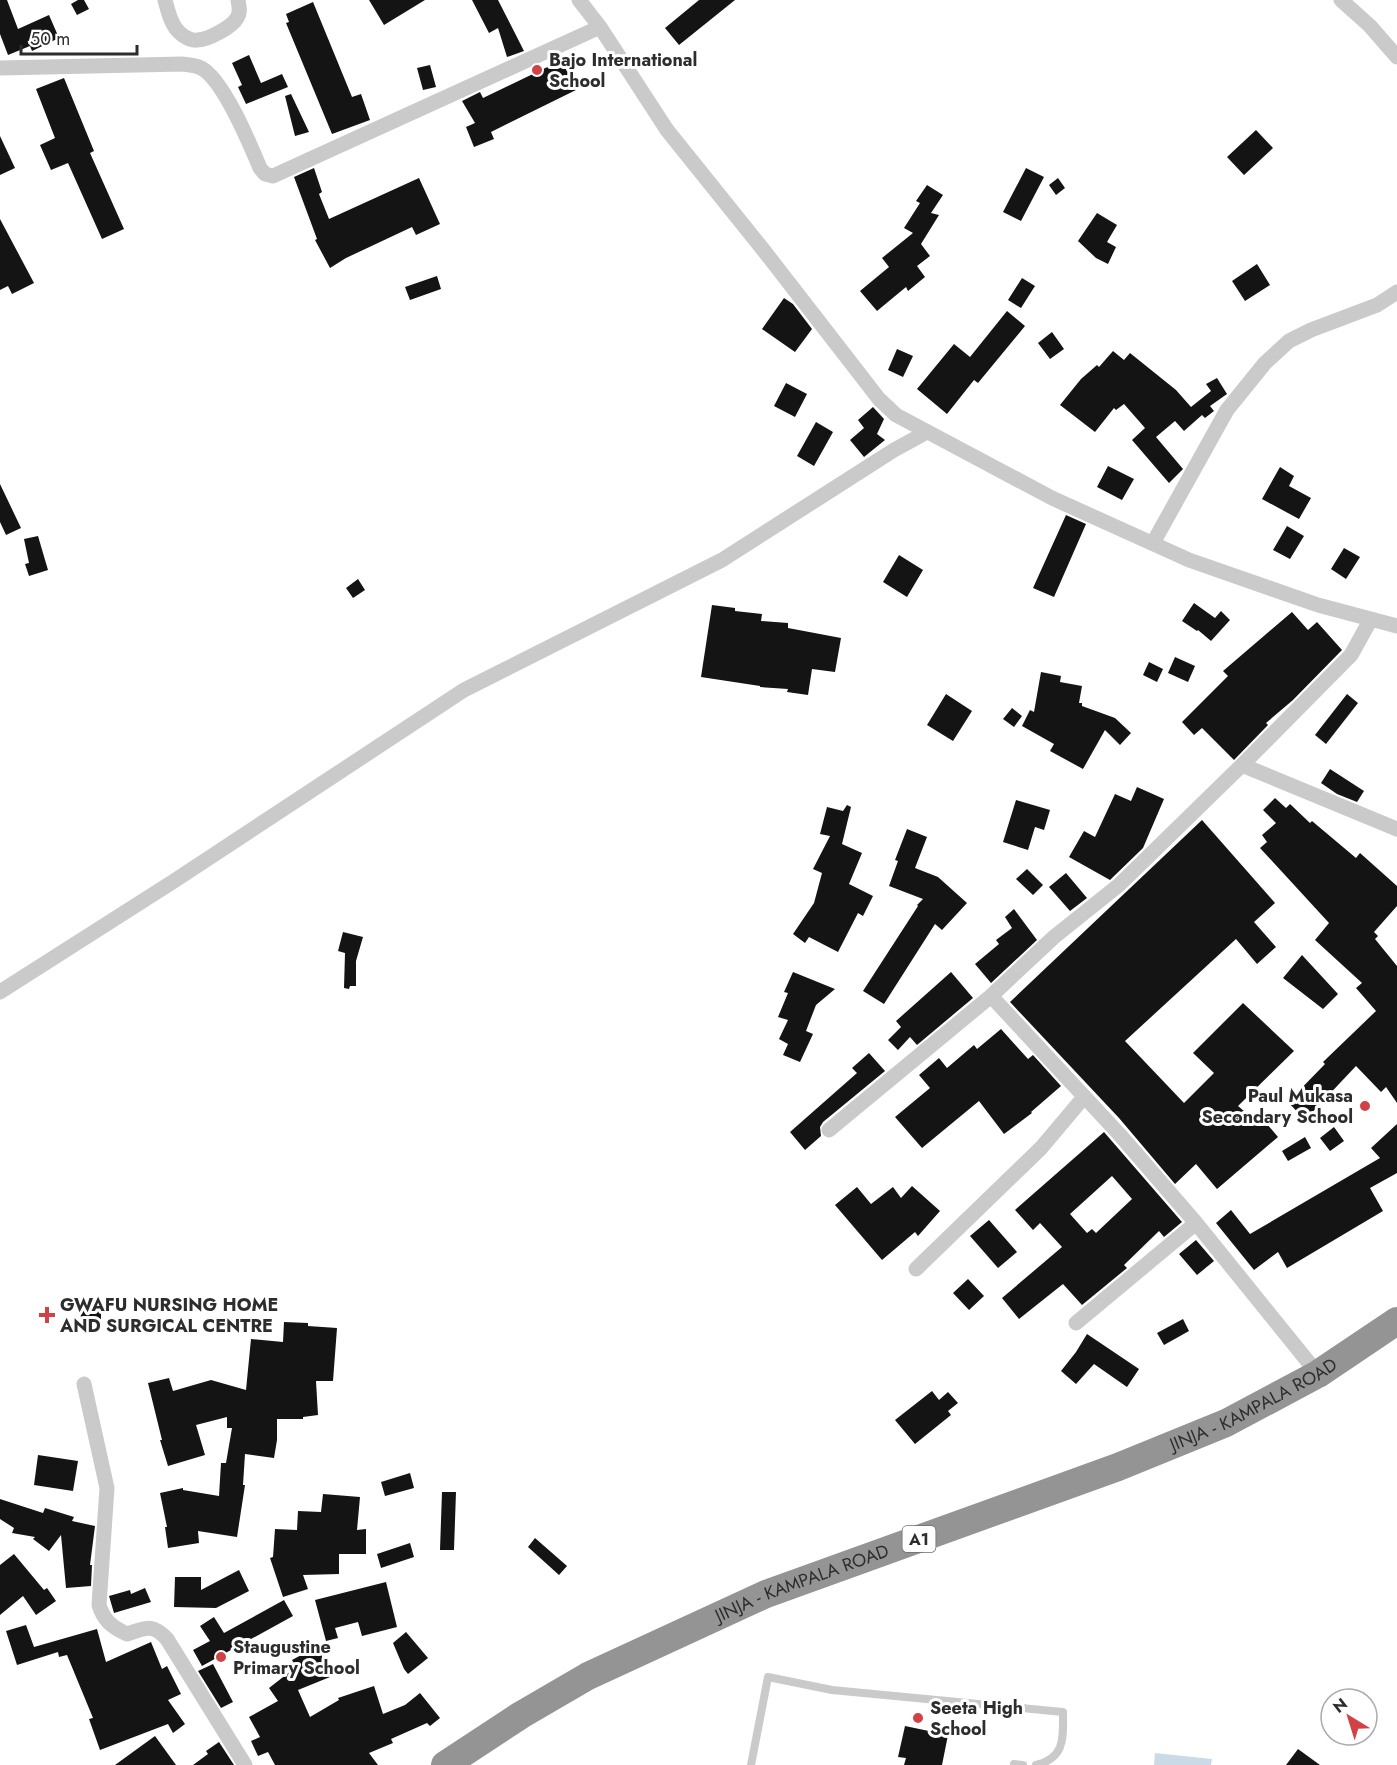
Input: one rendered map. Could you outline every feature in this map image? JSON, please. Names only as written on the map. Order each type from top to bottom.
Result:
[{"type":"highway","name":"JINJA - KAMPALA ROAD","points":[[445,1765],[521,1715],[588,1676],[766,1594],[1118,1467],[1226,1423],[1318,1374],[1397,1321]]},
{"type":"street","points":[[165,0],[171,20],[178,32],[186,38],[198,40],[227,29],[237,19],[240,10],[238,0]]},
{"type":"street","points":[[579,0],[600,27],[667,130],[879,399],[896,415],[1052,498],[1190,560],[1318,605],[1397,626]]},
{"type":"street","points":[[1349,3],[1397,57]]},
{"type":"street","points":[[0,68],[183,64],[201,68],[210,75],[239,118],[260,168],[265,174],[273,176],[600,27]]},
{"type":"street","points":[[1152,543],[1227,410],[1265,363],[1289,341],[1311,330],[1377,305],[1397,292]]},
{"type":"street","points":[[0,992],[174,881],[464,690],[722,560],[894,450],[927,432]]},
{"type":"street","points":[[830,1130],[991,996],[1054,937],[1119,885],[1351,655],[1371,619]]},
{"type":"street","points":[[1242,765],[1397,828]]},
{"type":"street","points":[[991,996],[1120,1136],[1196,1223],[1318,1374]]},
{"type":"street","points":[[916,1269],[1041,1148],[1084,1097]]},
{"type":"street","points":[[1076,1323],[1196,1223]]},
{"type":"street","points":[[84,1384],[107,1488],[99,1605],[102,1613],[106,1621],[115,1629],[127,1634],[148,1627],[156,1629],[167,1639],[244,1765]]},
{"type":"lane","points":[[751,1765],[768,1677],[832,1690],[1063,1712],[1062,1745],[1058,1754],[1046,1763],[1036,1765]]},
{"type":"water","points":[[1155,1753],[1212,1759],[1211,1765],[1154,1765]]},
{"type":"building","points":[[0,0],[7,0],[18,29],[49,15],[59,38],[32,51],[30,46],[8,55],[0,34]]},
{"type":"building","points":[[84,0],[89,9],[77,15],[71,4]]},
{"type":"building","points":[[369,0],[425,0],[384,25]]},
{"type":"building","points":[[472,0],[498,0],[524,51],[507,57],[498,28],[489,33]]},
{"type":"building","points":[[699,0],[735,0],[679,45],[665,28]]},
{"type":"building","points":[[313,2],[352,97],[361,94],[370,120],[332,134],[286,23],[289,22],[286,14]]},
{"type":"building","points":[[249,55],[261,83],[282,74],[288,87],[246,104],[238,87],[242,85],[232,63]]},
{"type":"building","points":[[564,59],[578,89],[491,132],[494,139],[474,147],[466,127],[475,123],[462,101],[480,92],[483,98]]},
{"type":"building","points":[[430,65],[436,87],[423,90],[417,68]]},
{"type":"building","points":[[64,78],[94,151],[90,153],[124,229],[102,239],[68,163],[51,170],[40,145],[55,138],[36,89]]},
{"type":"building","points":[[291,94],[309,132],[295,136],[285,96]]},
{"type":"building","points":[[1256,130],[1273,148],[1244,175],[1227,157]]},
{"type":"building","points":[[0,136],[15,168],[0,175]]},
{"type":"building","points":[[314,168],[322,192],[319,194],[329,219],[419,178],[440,224],[416,235],[412,227],[330,268],[315,240],[317,239],[294,177]]},
{"type":"building","points":[[1026,168],[1044,177],[1021,221],[1003,212]]},
{"type":"building","points":[[1058,178],[1065,188],[1056,195],[1049,185]]},
{"type":"building","points":[[927,185],[943,195],[931,213],[939,215],[921,244],[930,256],[917,266],[925,277],[908,291],[906,287],[877,311],[860,291],[889,267],[882,258],[913,233],[904,228],[920,203],[916,201]]},
{"type":"building","points":[[1097,213],[1117,225],[1107,242],[1116,247],[1108,264],[1096,258],[1078,241]]},
{"type":"building","points":[[0,219],[34,283],[12,294],[8,286],[0,290]]},
{"type":"building","points":[[1257,264],[1270,285],[1245,301],[1232,281]]},
{"type":"building","points":[[437,276],[441,289],[410,300],[405,287]]},
{"type":"building","points":[[1022,278],[1035,286],[1021,308],[1008,300]]},
{"type":"building","points":[[784,298],[793,304],[812,329],[795,352],[762,329]]},
{"type":"building","points":[[1007,311],[1025,326],[978,383],[974,380],[947,414],[917,389],[954,344],[970,357]]},
{"type":"building","points":[[1052,332],[1064,349],[1050,359],[1038,343]]},
{"type":"building","points":[[897,349],[913,356],[903,377],[888,370]]},
{"type":"building","points":[[1113,351],[1124,360],[1130,353],[1176,390],[1191,407],[1211,391],[1206,384],[1217,378],[1227,394],[1210,406],[1214,411],[1205,418],[1202,415],[1184,431],[1175,421],[1156,437],[1183,469],[1169,483],[1132,440],[1145,428],[1124,404],[1116,410],[1114,408],[1095,432],[1060,405],[1081,379],[1097,365],[1099,367]]},
{"type":"building","points":[[786,383],[807,394],[795,417],[774,406]]},
{"type":"building","points":[[873,407],[884,419],[877,434],[885,440],[864,457],[850,440],[864,428],[858,420]]},
{"type":"building","points":[[816,422],[833,432],[814,466],[797,456]]},
{"type":"building","points":[[1108,466],[1134,479],[1122,500],[1097,487]]},
{"type":"building","points":[[1280,467],[1294,476],[1289,486],[1311,498],[1299,519],[1262,499]]},
{"type":"building","points":[[0,484],[21,528],[6,535],[0,522]]},
{"type":"building","points":[[1066,515],[1086,524],[1054,597],[1033,588]]},
{"type":"building","points":[[1287,526],[1304,536],[1290,559],[1273,550]]},
{"type":"building","points":[[38,536],[48,570],[29,576],[25,564],[29,563],[24,539]]},
{"type":"building","points":[[1344,548],[1360,557],[1346,579],[1331,569]]},
{"type":"building","points":[[899,555],[923,570],[907,597],[883,582]]},
{"type":"building","points":[[358,579],[365,590],[353,598],[346,588]]},
{"type":"building","points":[[1194,603],[1215,618],[1221,611],[1230,620],[1211,641],[1182,621]]},
{"type":"building","points":[[712,605],[735,608],[735,611],[762,614],[761,621],[788,623],[788,628],[841,638],[835,672],[812,669],[808,695],[787,692],[788,689],[760,687],[701,677]]},
{"type":"building","points":[[1292,612],[1308,630],[1317,622],[1342,650],[1293,700],[1266,723],[1268,725],[1234,760],[1202,728],[1194,735],[1182,722],[1228,676],[1223,671]]},
{"type":"building","points":[[1175,657],[1195,666],[1188,682],[1168,673]]},
{"type":"building","points":[[1149,662],[1163,669],[1157,682],[1143,675]]},
{"type":"building","points":[[1041,672],[1061,676],[1060,682],[1082,686],[1079,703],[1082,703],[1082,706],[1115,718],[1131,733],[1120,745],[1105,730],[1083,769],[1050,751],[1054,744],[1022,726],[1030,710],[1034,712]]},
{"type":"building","points":[[946,694],[972,711],[953,741],[927,725]]},
{"type":"building","points":[[1347,694],[1358,703],[1326,744],[1315,735]]},
{"type":"building","points":[[1012,708],[1022,716],[1014,727],[1003,719]]},
{"type":"building","points":[[1330,769],[1364,791],[1357,802],[1337,794],[1321,783]]},
{"type":"building","points":[[1137,787],[1164,799],[1143,848],[1110,880],[1069,857],[1084,831],[1095,837],[1115,794],[1131,801]]},
{"type":"building","points":[[1275,798],[1286,808],[1290,804],[1310,823],[1312,821],[1356,858],[1360,853],[1397,886],[1397,906],[1374,932],[1378,936],[1375,939],[1397,966],[1397,1103],[1386,1087],[1381,1092],[1356,1066],[1305,1120],[1288,1102],[1325,1064],[1323,1062],[1376,1011],[1356,988],[1362,983],[1315,940],[1329,923],[1260,848],[1267,842],[1262,835],[1276,823],[1263,810]]},
{"type":"building","points":[[1016,800],[1050,810],[1044,830],[1035,827],[1028,850],[1003,842]]},
{"type":"building","points":[[847,805],[851,807],[842,844],[862,853],[849,884],[873,896],[863,916],[858,913],[838,952],[809,937],[805,943],[793,934],[814,903],[822,873],[813,869],[830,836],[820,834],[827,807],[843,811]]},
{"type":"building","points":[[1202,820],[1275,903],[1254,922],[1276,947],[1257,964],[1236,939],[1125,1041],[1184,1103],[1214,1073],[1193,1053],[1243,1003],[1294,1051],[1238,1106],[1257,1122],[1262,1118],[1278,1137],[1217,1189],[1196,1164],[1175,1184],[1119,1118],[1010,1002]]},
{"type":"building","points":[[907,829],[927,837],[915,868],[938,877],[967,903],[942,930],[935,924],[884,1004],[863,991],[923,899],[889,886],[898,861],[895,860]]},
{"type":"building","points":[[1027,869],[1043,885],[1033,895],[1016,879]]},
{"type":"building","points":[[1066,873],[1087,898],[1070,911],[1049,887]]},
{"type":"building","points":[[1014,909],[1037,940],[991,983],[975,964],[999,944],[996,940],[1012,928],[1005,917]]},
{"type":"building","points":[[343,932],[363,937],[356,961],[356,986],[350,986],[349,989],[344,988],[345,953],[338,951]]},
{"type":"building","points":[[1302,955],[1338,994],[1323,1009],[1283,978]]},
{"type":"building","points":[[793,972],[835,989],[816,1005],[806,1031],[813,1034],[800,1062],[783,1055],[788,1044],[779,1039],[788,1020],[778,1017],[788,993],[784,992]]},
{"type":"building","points":[[951,972],[973,998],[917,1045],[910,1037],[898,1050],[888,1040],[901,1027],[896,1021]]},
{"type":"building","points":[[1001,1029],[1028,1059],[1033,1055],[1061,1086],[1032,1113],[1004,1134],[979,1101],[922,1148],[895,1117],[930,1088],[919,1075],[939,1058],[947,1068],[974,1045],[977,1049]]},
{"type":"building","points":[[869,1053],[885,1071],[823,1122],[820,1127],[821,1136],[805,1150],[790,1132],[857,1073],[852,1068]]},
{"type":"building","points":[[1397,1124],[1397,1173],[1370,1188],[1383,1211],[1287,1268],[1278,1252],[1254,1270],[1216,1223],[1231,1210],[1250,1234],[1380,1158],[1371,1148]]},
{"type":"building","points":[[1334,1127],[1344,1141],[1330,1151],[1320,1138]]},
{"type":"building","points":[[1104,1132],[1182,1222],[1164,1237],[1159,1231],[1124,1265],[1127,1268],[1082,1305],[1063,1284],[1019,1319],[1002,1298],[1062,1247],[1040,1223],[1033,1230],[1015,1210]],"holes":[[[1112,1176],[1132,1199],[1096,1233],[1092,1229],[1087,1233],[1070,1214]]]},
{"type":"building","points":[[1305,1137],[1311,1148],[1288,1161],[1282,1151]]},
{"type":"building","points":[[912,1186],[940,1211],[918,1236],[915,1232],[882,1260],[835,1205],[857,1187],[871,1204],[893,1187],[901,1198]]},
{"type":"building","points":[[989,1220],[1017,1252],[998,1268],[970,1236]]},
{"type":"building","points":[[1196,1240],[1214,1261],[1197,1275],[1179,1254]]},
{"type":"building","points":[[968,1279],[984,1296],[969,1310],[953,1293]]},
{"type":"building","points":[[101,1298],[101,1319],[81,1320],[80,1299]]},
{"type":"building","points":[[1183,1319],[1189,1331],[1164,1345],[1157,1333]]},
{"type":"building","points":[[284,1322],[337,1328],[333,1381],[316,1381],[318,1415],[303,1417],[303,1419],[277,1419],[274,1458],[245,1454],[243,1485],[245,1485],[237,1537],[198,1531],[199,1543],[168,1548],[165,1527],[167,1527],[160,1493],[183,1488],[183,1490],[219,1496],[221,1463],[226,1463],[232,1428],[227,1428],[227,1417],[196,1425],[205,1455],[168,1466],[148,1383],[169,1378],[173,1391],[211,1380],[246,1390],[251,1339],[283,1342]]},
{"type":"building","points":[[1087,1334],[1139,1369],[1127,1387],[1094,1364],[1076,1384],[1061,1371]]},
{"type":"building","points":[[932,1391],[939,1400],[948,1392],[958,1403],[948,1411],[951,1415],[915,1444],[895,1420]]},
{"type":"building","points":[[38,1455],[78,1461],[73,1491],[34,1485]]},
{"type":"building","points":[[410,1473],[414,1488],[385,1496],[381,1482]]},
{"type":"building","points":[[442,1492],[456,1492],[454,1550],[440,1550]]},
{"type":"building","points":[[323,1494],[360,1497],[357,1530],[366,1529],[366,1554],[339,1554],[339,1574],[303,1575],[308,1589],[283,1597],[270,1558],[273,1557],[275,1529],[297,1530],[298,1511],[321,1512]]},
{"type":"building","points":[[0,1499],[43,1513],[45,1508],[74,1517],[72,1521],[95,1526],[90,1565],[92,1565],[91,1586],[66,1588],[61,1535],[49,1551],[33,1539],[35,1537],[12,1533],[14,1528],[0,1519]]},
{"type":"building","points":[[535,1538],[567,1566],[559,1575],[528,1547]]},
{"type":"building","points":[[410,1543],[414,1557],[381,1568],[377,1554]]},
{"type":"building","points":[[14,1554],[44,1590],[47,1588],[56,1601],[36,1615],[23,1596],[0,1615],[0,1565]]},
{"type":"building","points":[[239,1570],[249,1591],[216,1608],[174,1607],[175,1577],[201,1577],[201,1590]]},
{"type":"building","points":[[386,1582],[397,1627],[362,1636],[358,1622],[335,1628],[338,1638],[326,1641],[315,1600]]},
{"type":"building","points":[[145,1588],[151,1602],[114,1613],[109,1596],[130,1590],[131,1594]]},
{"type":"building","points":[[284,1600],[293,1616],[202,1666],[193,1650],[210,1641],[200,1626],[214,1617],[224,1633]]},
{"type":"building","points":[[26,1625],[34,1647],[97,1629],[106,1662],[151,1642],[162,1669],[167,1666],[181,1694],[168,1700],[185,1724],[173,1733],[168,1724],[100,1750],[89,1719],[93,1718],[67,1655],[59,1657],[58,1652],[17,1665],[6,1631]]},
{"type":"building","points":[[406,1632],[428,1658],[408,1674],[393,1643]]},
{"type":"building","points":[[318,1646],[330,1677],[298,1690],[310,1717],[339,1700],[338,1698],[374,1686],[383,1714],[405,1705],[420,1693],[440,1718],[430,1726],[427,1723],[391,1739],[393,1743],[369,1753],[378,1765],[275,1765],[268,1752],[258,1756],[251,1741],[260,1737],[249,1717],[278,1701],[269,1688],[296,1667],[292,1660]]},
{"type":"building","points":[[213,1664],[233,1702],[221,1708],[198,1671]]},
{"type":"building","points":[[905,1726],[948,1735],[942,1765],[904,1765],[906,1758],[898,1757]]},
{"type":"building","points":[[155,1736],[176,1765],[115,1765]]},
{"type":"building","points":[[219,1742],[234,1765],[193,1765],[208,1754],[206,1751]]},
{"type":"building","points":[[1298,1749],[1320,1765],[1286,1765]]},
{"type":"place","name":"Bajo International School","points":[[537,70]]},
{"type":"place","name":"Paul Mukasa Secondary School","points":[[1365,1106]]},
{"type":"place","name":"GWAFU NURSING HOME AND SURGICAL CENTRE","points":[[47,1315]]},
{"type":"place","name":"Staugustine Primary School","points":[[221,1657]]},
{"type":"place","name":"Seeta High School","points":[[918,1718]]}]
